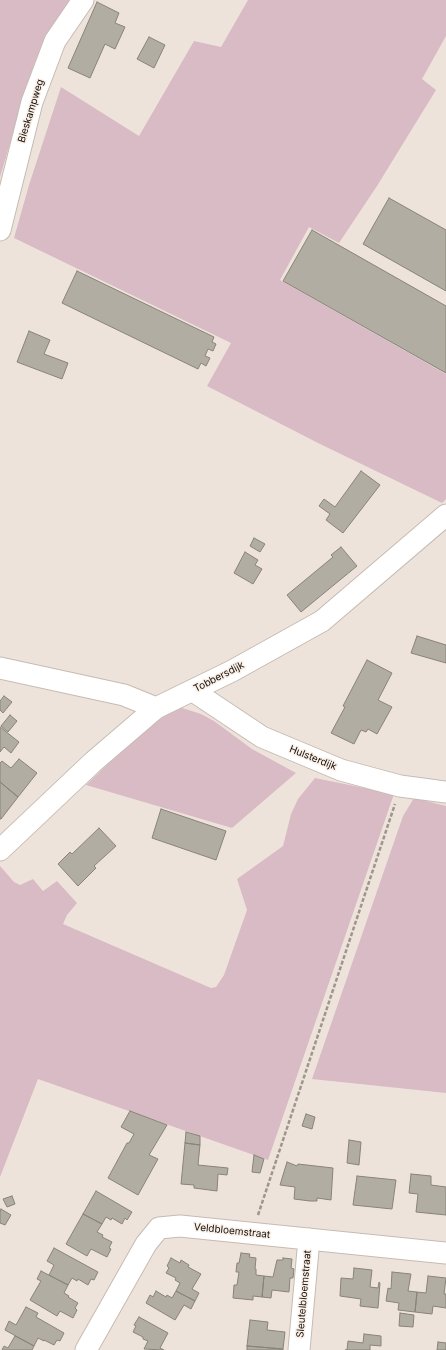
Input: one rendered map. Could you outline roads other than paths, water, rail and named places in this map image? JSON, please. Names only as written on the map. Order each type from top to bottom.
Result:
[{"type":"street","name":"Bieskampweg","points":[[0,230],[32,102],[55,41],[84,0]]},
{"type":"street","name":"Tobbersdijk","points":[[0,850],[93,762],[156,708],[232,671],[322,621],[446,515]]},
{"type":"street","points":[[0,668],[124,695],[156,708]]},
{"type":"street","name":"Hulsterdijk","points":[[193,691],[262,737],[341,770],[400,786],[446,792]]},
{"type":"street","name":"Veldbloemstraat","points":[[86,1350],[146,1244],[159,1228],[180,1226],[446,1253]]},
{"type":"street","name":"Sleutelbloemstraat","points":[[299,1350],[309,1239]]}]
